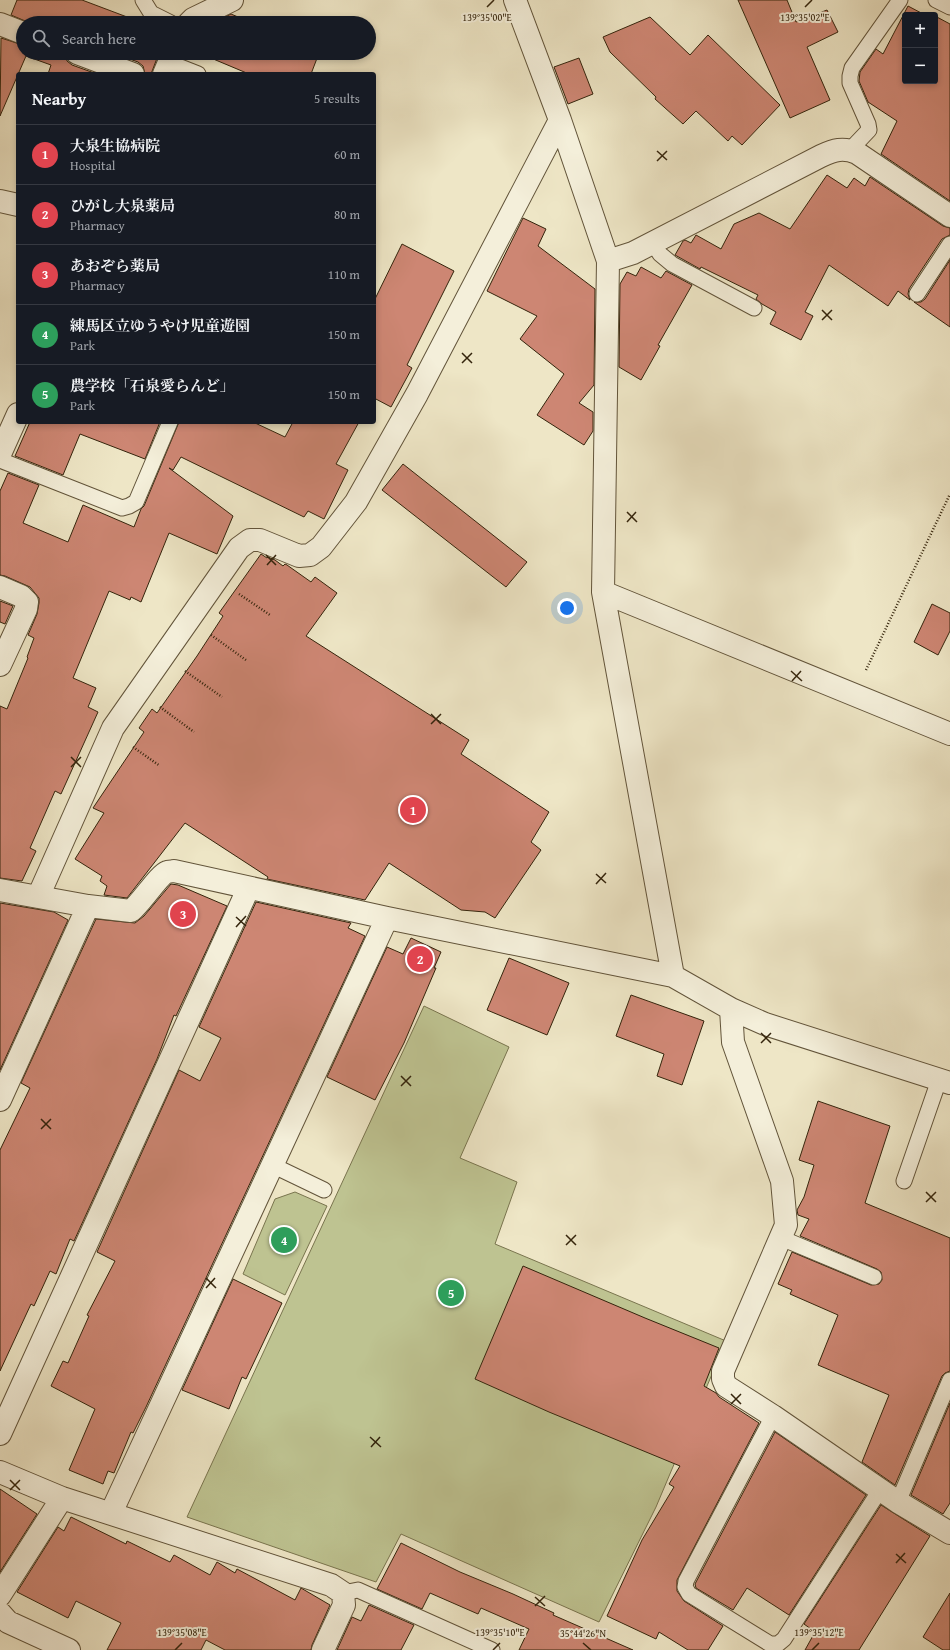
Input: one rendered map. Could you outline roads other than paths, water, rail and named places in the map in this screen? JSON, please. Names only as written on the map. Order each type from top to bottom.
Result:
[{"type":"street","points":[[199,16],[232,0]]},
{"type":"street","points":[[515,0],[560,120],[608,260],[603,592],[673,976]]},
{"type":"street","points":[[0,24],[16,30]]},
{"type":"street","points":[[96,60],[128,72]]},
{"type":"street","points":[[38,897],[113,728],[239,548],[250,540],[260,540],[299,556],[310,555],[322,547],[356,502],[417,394],[560,120]]},
{"type":"street","points":[[608,260],[633,253],[832,151],[842,149],[850,150],[856,153],[950,216]]},
{"type":"street","points":[[0,201],[16,205]]},
{"type":"street","points":[[0,454],[16,418]]},
{"type":"street","points":[[0,587],[21,596],[27,602],[26,609],[0,665]]},
{"type":"street","points":[[603,592],[950,734]]},
{"type":"street","points":[[0,890],[88,906],[131,911],[139,904],[161,876],[167,872],[174,871],[248,889],[673,976],[731,1009],[765,1024],[945,1081]]},
{"type":"street","points":[[0,1434],[248,889]]},
{"type":"street","points":[[0,1100],[88,906]]},
{"type":"street","points":[[111,1513],[388,918]]},
{"type":"street","points":[[731,1009],[733,1042],[782,1181],[786,1225],[723,1371],[723,1379],[726,1386],[773,1416],[898,1502],[950,1533]]},
{"type":"street","points":[[0,1472],[62,1498],[331,1585],[343,1593],[344,1605],[323,1650]]},
{"type":"street","points":[[0,1595],[62,1498]]},
{"type":"street","points":[[0,1613],[8,1622],[69,1650]]},
{"type":"lane","points":[[143,0],[151,13],[157,16]]},
{"type":"lane","points":[[850,150],[869,130],[868,124],[850,83],[852,68],[900,0]]},
{"type":"lane","points":[[936,0],[950,7]]},
{"type":"lane","points":[[169,63],[193,72]]},
{"type":"lane","points":[[652,243],[660,254],[672,264],[754,308]]},
{"type":"lane","points":[[917,294],[950,244]]},
{"type":"lane","points":[[0,460],[122,508],[136,502],[169,424]]},
{"type":"lane","points":[[904,1181],[945,1081]]},
{"type":"lane","points":[[272,1165],[324,1190]]},
{"type":"lane","points":[[781,1238],[874,1277]]},
{"type":"lane","points":[[898,1502],[950,1380]]},
{"type":"lane","points":[[773,1416],[686,1581],[685,1588],[689,1594],[770,1644],[778,1644],[784,1638],[880,1490]]},
{"type":"lane","points":[[343,1593],[358,1590],[492,1650]]},
{"type":"place","name":"大泉生協病院","points":[[413,810]]},
{"type":"place","name":"あおぞら薬局","points":[[183,914]]},
{"type":"place","name":"ひがし大泉薬局","points":[[420,959]]},
{"type":"place","name":"練馬区立ゆうやけ児童遊園","points":[[284,1240]]},
{"type":"place","name":"農学校「石泉愛らんど」","points":[[451,1293]]}]
